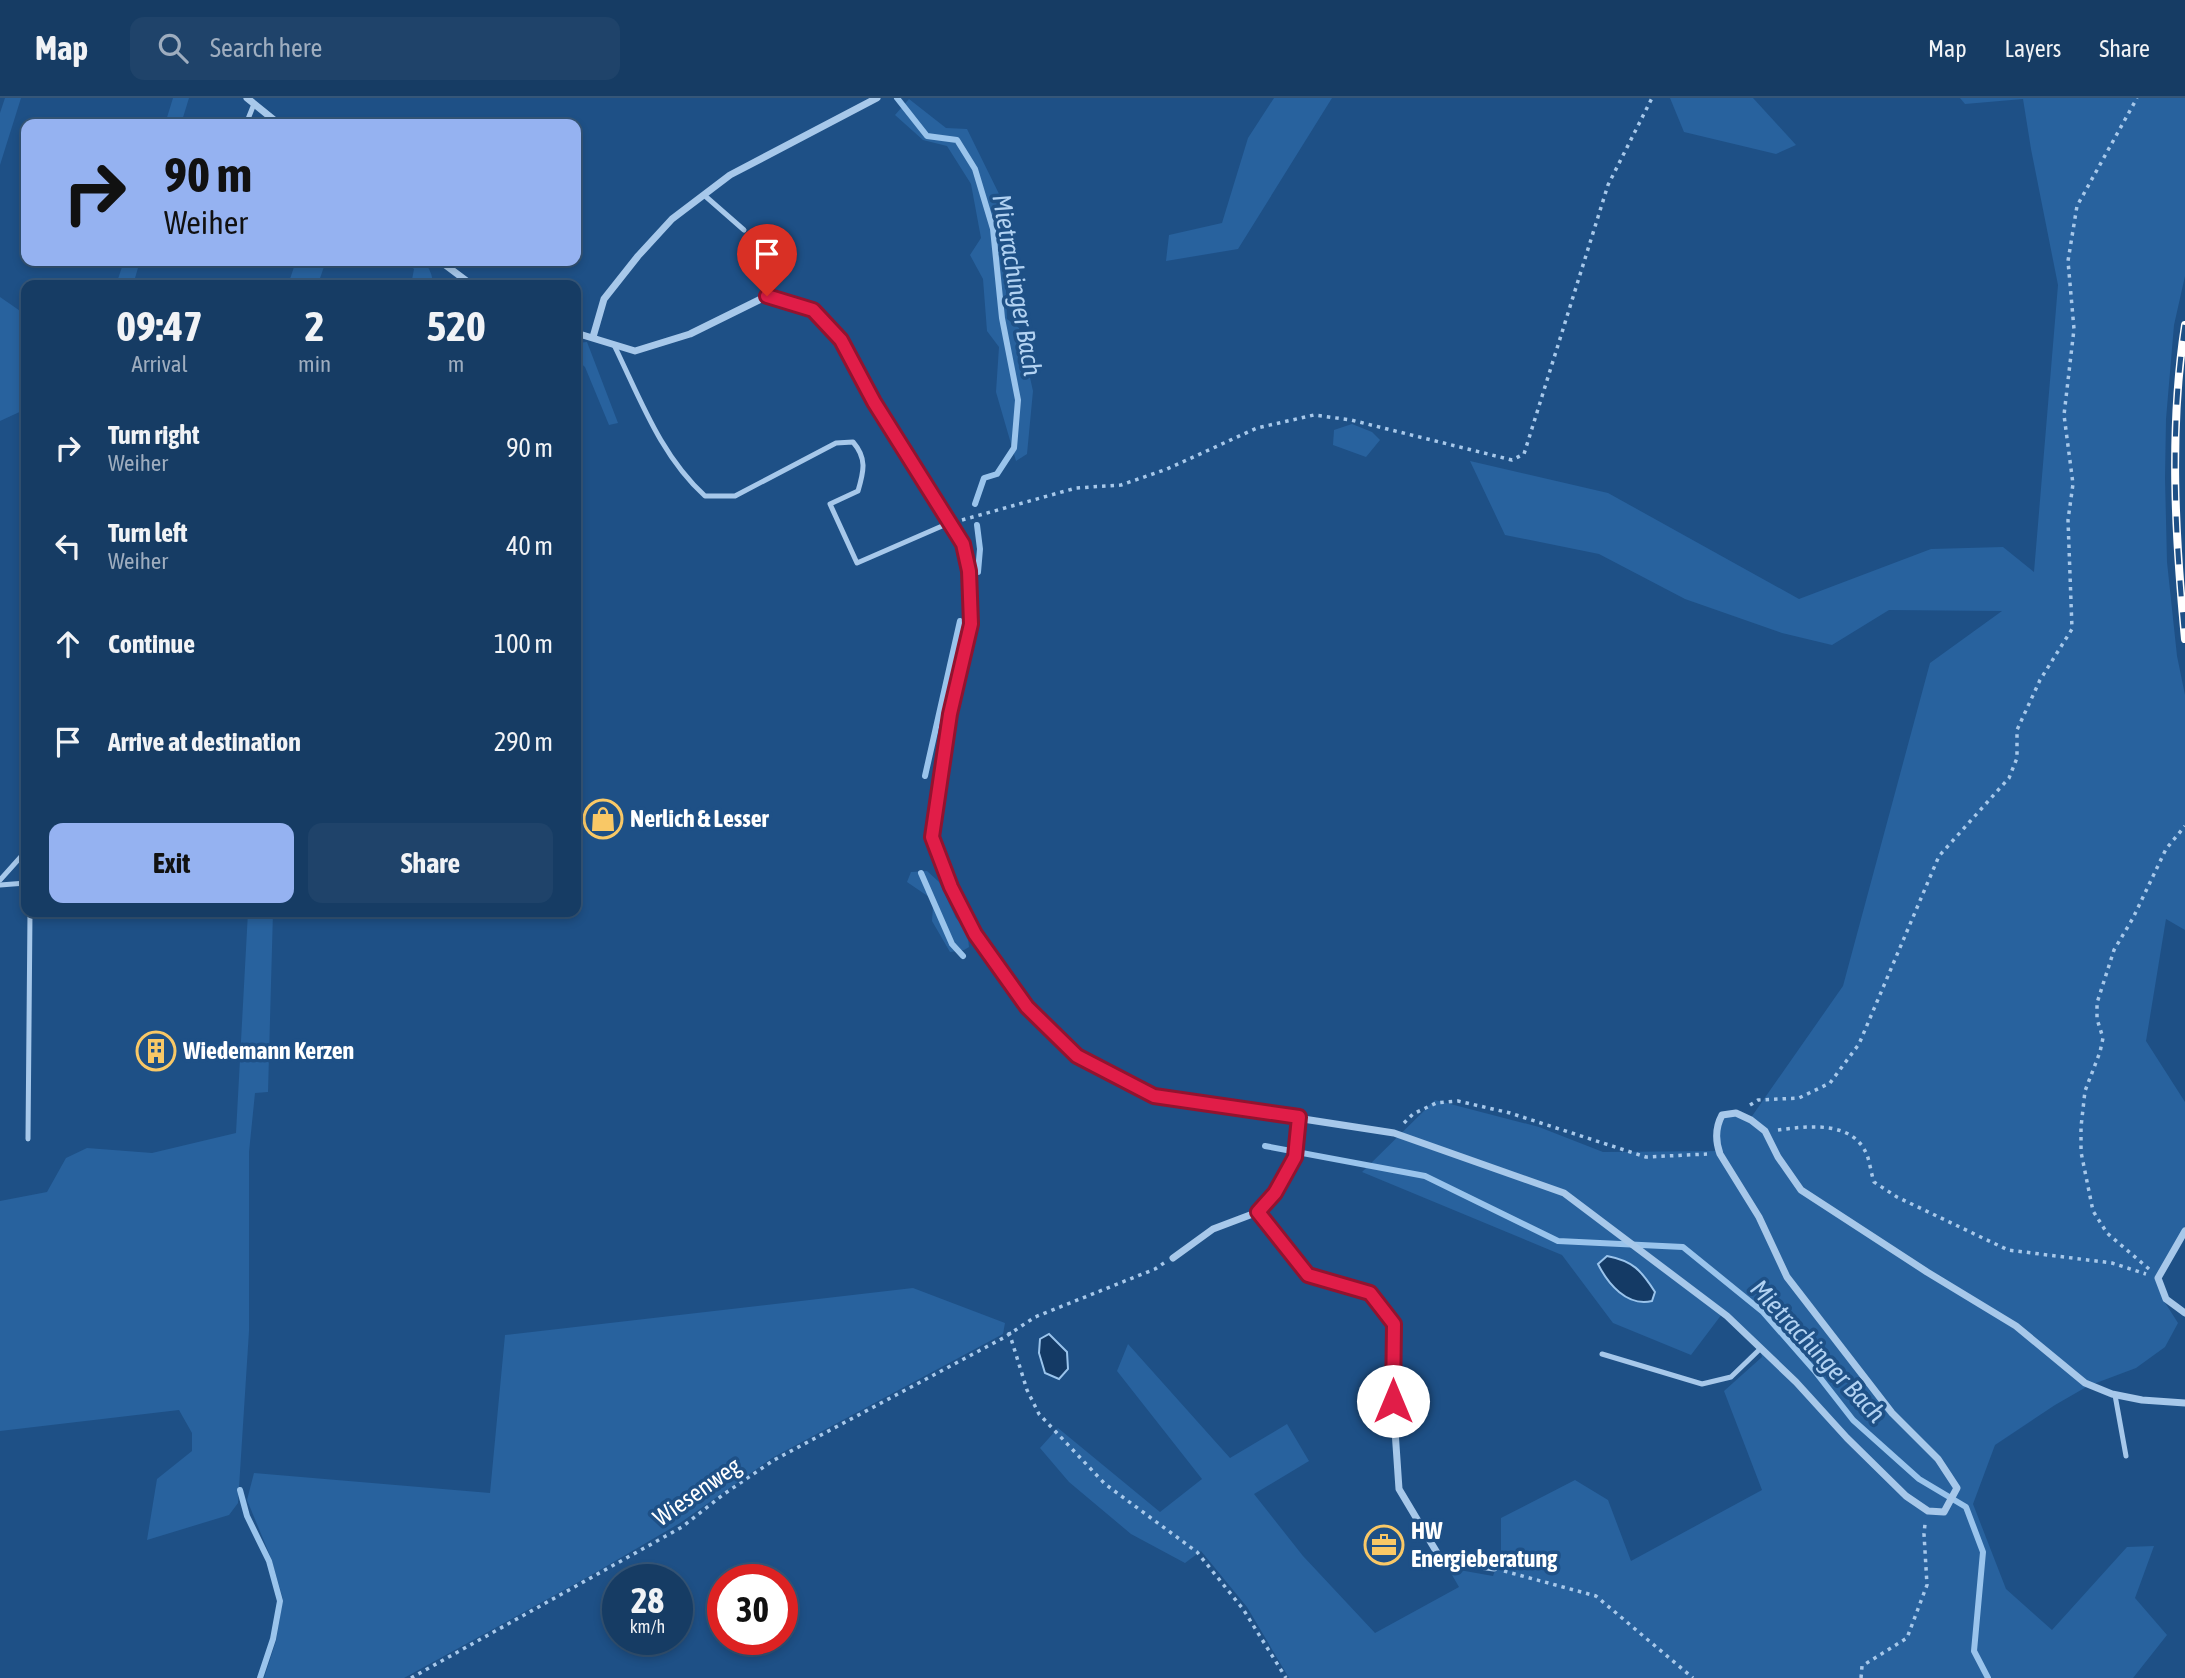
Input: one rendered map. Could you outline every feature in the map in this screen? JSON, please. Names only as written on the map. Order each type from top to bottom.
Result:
[{"type":"street","points":[[247,98],[273,119]]},
{"type":"street","points":[[593,337],[604,299],[629,266],[672,219],[730,175],[877,98]]},
{"type":"street","points":[[447,266],[465,280]]},
{"type":"street","points":[[581,334],[635,351],[690,334],[767,296],[813,310],[841,340],[874,402],[963,544],[969,571],[971,624],[950,714],[932,837],[951,887],[975,934],[1027,1007],[1077,1056],[1154,1096],[1394,1133],[1564,1193],[1727,1316],[1797,1382],[1847,1438],[1906,1496],[1928,1511],[1944,1512],[1957,1488],[1938,1459],[1892,1413],[1787,1277],[1759,1217],[1720,1154],[1716,1125],[1722,1115],[1736,1113],[1765,1131],[1778,1157],[1801,1190],[1927,1272],[2016,1325],[2085,1383],[2115,1395],[2185,1403]]},
{"type":"street","points":[[1173,1258],[1213,1229],[1258,1212],[1275,1193],[1295,1157],[1299,1117]]},
{"type":"street","points":[[1258,1212],[1308,1275],[1370,1293],[1394,1324],[1393,1401],[1399,1489],[1442,1561],[1494,1568]]},
{"type":"street","points":[[2185,1231],[2158,1278],[2166,1299],[2185,1313]]},
{"type":"lane","points":[[248,119],[254,104]]},
{"type":"lane","points":[[704,195],[744,230]]},
{"type":"lane","points":[[614,344],[650,423],[686,479],[705,496],[735,496],[836,443],[853,442],[862,453],[865,470],[858,491],[830,504],[857,563],[949,523]]},
{"type":"lane","points":[[0,880],[21,857]]},
{"type":"lane","points":[[0,885],[21,883]]},
{"type":"lane","points":[[28,1139],[30,917]]},
{"type":"lane","points":[[1602,1354],[1702,1384],[1731,1377],[1760,1349]]},
{"type":"lane","points":[[2115,1395],[2126,1456]]},
{"type":"path","points":[[949,523],[1076,488],[1121,485],[1167,469],[1256,428],[1314,415],[1351,420],[1512,460],[1524,454],[1608,185],[1652,98]]},
{"type":"path","points":[[1736,1113],[1758,1100],[1799,1098],[1829,1083],[1859,1044],[1939,856],[2009,778],[2017,758],[2017,730],[2040,680],[2072,629],[2068,520],[2073,484],[2064,415],[2074,330],[2068,261],[2077,206],[2137,98]]},
{"type":"path","points":[[2158,1278],[2107,1233],[2093,1211],[2081,1152],[2081,1127],[2085,1091],[2103,1038],[2097,1019],[2097,1003],[2114,950],[2133,918],[2166,849],[2185,826]]},
{"type":"path","points":[[1394,1133],[1413,1114],[1436,1103],[1458,1101],[1510,1114],[1646,1157],[1720,1154]]},
{"type":"path","points":[[1765,1131],[1829,1127],[1850,1135],[1866,1152],[1874,1182],[1897,1197],[2008,1250],[2112,1264],[2158,1278]]},
{"type":"path","name":"Wiesenweg","points":[[411,1678],[682,1527],[774,1460],[1004,1337],[1035,1317],[1155,1269],[1173,1258]]},
{"type":"path","points":[[1009,1332],[1027,1390],[1039,1414],[1105,1483],[1197,1552],[1243,1609],[1286,1678]]},
{"type":"path","points":[[1861,1678],[1861,1666],[1907,1638],[1927,1585],[1924,1534],[1928,1511]]},
{"type":"path","points":[[1494,1568],[1596,1596],[1693,1678]]},
{"type":"shaded area","points":[[5,98],[21,98],[0,165],[0,113]]},
{"type":"shaded area","points":[[173,98],[189,98],[183,119],[167,119]]},
{"type":"shaded area","points":[[1274,98],[1332,98],[1238,249],[1166,261],[1169,235],[1222,223],[1248,138]]},
{"type":"shaded area","points":[[1670,98],[1753,98],[1796,145],[1776,154],[1684,132]]},
{"type":"shaded area","points":[[1960,98],[2185,98],[2185,276],[2174,325],[2166,419],[2165,478],[2167,562],[2177,656],[2185,695],[2185,930],[2166,919],[2146,1041],[2185,1102],[2185,1230],[2157,1278],[2164,1301],[2178,1323],[2165,1347],[2136,1368],[2088,1386],[1995,1445],[1973,1504],[2006,1589],[2052,1630],[2127,1547],[2154,1546],[2135,1598],[2167,1635],[2133,1678],[1289,1678],[1247,1607],[1201,1551],[1185,1563],[1131,1534],[1069,1482],[1040,1448],[1058,1428],[1160,1512],[1202,1479],[1117,1371],[1128,1344],[1230,1458],[1287,1424],[1309,1461],[1254,1494],[1303,1556],[1375,1633],[1459,1587],[1448,1568],[1493,1576],[1501,1554],[1501,1518],[1575,1480],[1608,1500],[1631,1561],[1762,1490],[1724,1391],[1762,1357],[1760,1349],[1722,1314],[1691,1355],[1613,1323],[1562,1255],[1362,1172],[1435,1100],[1539,1127],[1603,1152],[1719,1151],[1715,1125],[1723,1113],[1750,1119],[1843,986],[1930,663],[2002,611],[1889,610],[1832,645],[1782,633],[1685,599],[1599,554],[1505,535],[1470,461],[1608,493],[1799,599],[1931,549],[2003,547],[2034,572],[2058,285],[2023,99],[1965,104]]},
{"type":"shaded area","points":[[909,99],[946,128],[967,129],[1003,202],[1007,319],[1019,328],[1033,391],[1027,454],[1016,461],[996,392],[999,347],[987,331],[983,279],[970,255],[981,238],[971,184],[947,146],[923,140],[895,115]]},
{"type":"shaded area","points":[[122,266],[139,266],[134,280],[118,280]]},
{"type":"shaded area","points":[[294,266],[324,266],[319,280],[290,280]]},
{"type":"shaded area","points":[[410,266],[427,266],[432,280],[412,280],[414,269]]},
{"type":"shaded area","points":[[0,297],[21,312],[21,411],[0,421]]},
{"type":"shaded area","points":[[587,342],[618,423],[609,425],[585,367],[581,363],[581,343]]},
{"type":"shaded area","points":[[1352,424],[1372,432],[1380,440],[1366,457],[1333,445],[1334,430]]},
{"type":"shaded area","points":[[927,871],[939,882],[956,918],[967,930],[969,947],[964,950],[950,952],[932,921],[933,906],[929,897],[907,882],[911,872]]},
{"type":"shaded area","points":[[248,917],[273,917],[268,1092],[255,1093],[249,1152],[249,1331],[238,1503],[229,1515],[147,1540],[157,1479],[192,1451],[192,1433],[179,1410],[0,1431],[0,1201],[47,1192],[66,1158],[87,1148],[152,1153],[236,1133]]},
{"type":"shaded area","points":[[1607,1256],[1624,1261],[1641,1272],[1655,1292],[1652,1301],[1634,1301],[1613,1286],[1598,1264]]},
{"type":"shaded area","points":[[913,1288],[1005,1323],[1003,1334],[772,1458],[680,1523],[610,1564],[602,1564],[602,1569],[593,1574],[404,1678],[264,1678],[276,1641],[283,1599],[271,1558],[247,1500],[254,1473],[490,1493],[505,1335]]},
{"type":"shaded area","points":[[1049,1334],[1067,1352],[1068,1369],[1059,1379],[1045,1373],[1039,1353],[1040,1339]]},
{"type":"waterway","name":"Mietrachinger Bach","points":[[897,98],[927,136],[957,140],[975,169],[993,229],[1002,318],[1018,400],[1014,448],[997,474],[984,478],[975,504]]},
{"type":"waterway","name":"Mietrachinger Bach","points":[[977,525],[980,549],[978,572]]},
{"type":"waterway","name":"Mietrachinger Bach","points":[[925,776],[960,621]]},
{"type":"waterway","name":"Mietrachinger Bach","points":[[921,873],[952,944],[963,956]]},
{"type":"waterway","name":"Mietrachinger Bach","points":[[1265,1146],[1425,1176],[1558,1241],[1683,1247],[1763,1312],[1853,1420],[1919,1479],[1966,1507],[1983,1552],[1974,1651],[1988,1678]]},
{"type":"waterway","points":[[240,1490],[247,1516],[269,1561],[280,1601],[273,1639],[260,1678]]},
{"type":"railway","points":[[2185,325],[2175,443],[2185,639]]},
{"type":"place","name":"Nerlich & Lesser","points":[[603,819]]},
{"type":"place","name":"Wiedemann Kerzen","points":[[156,1051]]},
{"type":"place","name":"HW Energieberatung","points":[[1384,1545]]},
{"type":"route","points":[[767,296],[813,310],[841,340],[874,402],[963,544],[969,571],[971,624],[950,714],[932,837],[951,887],[975,934],[1027,1007],[1077,1056],[1154,1096],[1299,1117],[1295,1157],[1275,1193],[1258,1212],[1308,1275],[1370,1293],[1394,1324],[1393,1401]]}]
